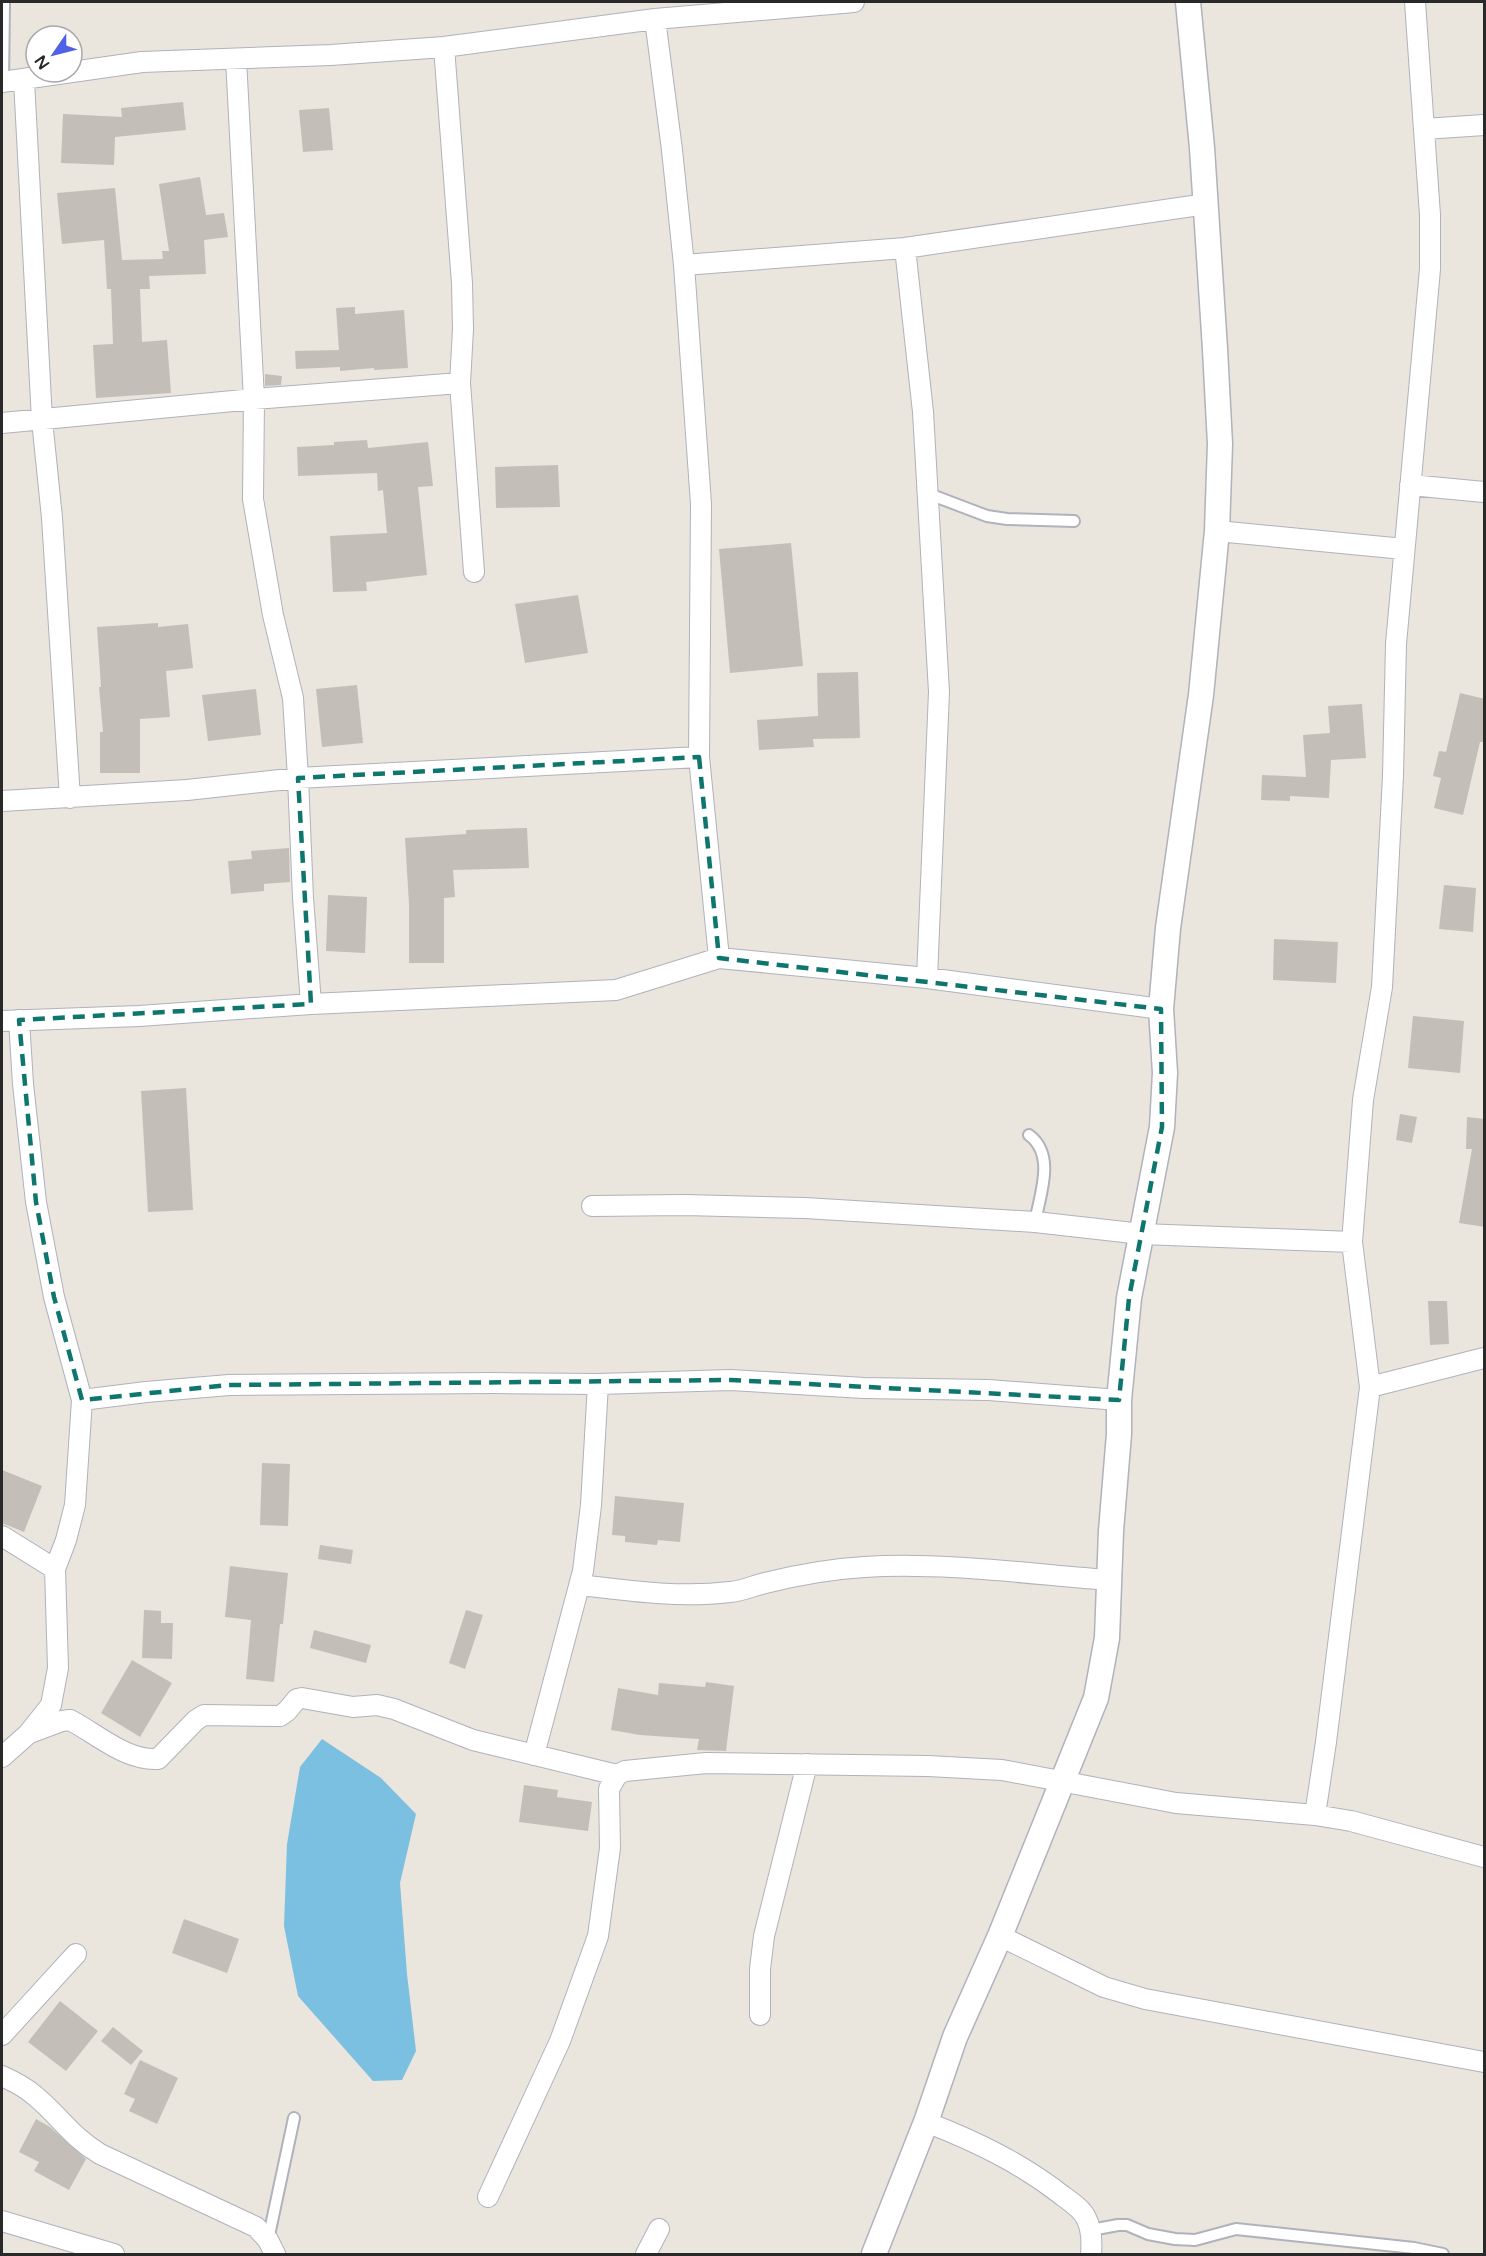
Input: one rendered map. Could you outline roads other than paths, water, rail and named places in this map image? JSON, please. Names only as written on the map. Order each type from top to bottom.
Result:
[{"type":"street","points":[[84,71],[142,62],[444,47],[655,19],[854,2]]},
{"type":"street","points":[[874,2254],[926,2122],[955,2037],[1000,1936],[1096,1698],[1107,1638],[1119,1400],[1129,1298],[1162,1127],[1165,1073],[1161,1009],[1168,928],[1201,695],[1217,531],[1220,444],[1206,204],[1188,2]]},
{"type":"street","points":[[1315,1815],[1328,1730],[1370,1387],[1353,1242],[1363,1100],[1382,987],[1393,776],[1396,644],[1430,269],[1430,215],[1415,2]]},
{"type":"street","points":[[655,19],[684,265],[701,504],[699,758],[719,958]]},
{"type":"street","points":[[444,47],[462,283],[463,329],[460,383],[474,572]]},
{"type":"street","points":[[236,59],[254,399],[253,499],[273,615],[293,698],[311,1004]]},
{"type":"street","points":[[2,82],[24,80]]},
{"type":"street","points":[[24,84],[42,420],[53,530],[70,798]]},
{"type":"street","points":[[1424,129],[1485,125]]},
{"type":"street","points":[[684,265],[905,248],[1206,204]]},
{"type":"street","points":[[905,248],[923,412],[939,692],[927,978]]},
{"type":"street","points":[[2,423],[254,399],[460,383]]},
{"type":"street","points":[[1410,485],[1485,492]]},
{"type":"street","points":[[1217,531],[1404,549]]},
{"type":"street","points":[[2,801],[187,790],[298,778],[699,758]]},
{"type":"street","points":[[2,1757],[28,1734],[51,1705],[58,1668],[55,1569],[66,1540],[75,1504],[82,1400],[54,1297],[36,1202],[22,1084],[10,1021],[616,990],[719,958],[927,978],[1161,1009]]},
{"type":"street","points":[[592,1206],[685,1205],[805,1208],[1035,1222],[1142,1234],[1353,1242]]},
{"type":"street","points":[[1370,1387],[1485,1358]]},
{"type":"street","points":[[82,1400],[229,1385],[598,1384],[742,1380],[864,1388],[988,1390],[1119,1400]]},
{"type":"street","points":[[534,1755],[583,1571],[591,1505],[598,1384]]},
{"type":"street","points":[[2,1536],[55,1569]]},
{"type":"street","points":[[580,1585],[653,1594],[721,1593],[828,1570],[867,1567],[958,1568],[1109,1580]]},
{"type":"street","points":[[28,1734],[70,1720],[124,1751],[147,1760],[158,1759],[196,1720],[204,1715],[280,1716],[297,1699],[302,1698],[353,1707],[377,1705],[394,1709],[473,1740],[617,1775]]},
{"type":"street","points":[[488,2197],[560,2040],[598,1936],[610,1848],[609,1789],[617,1775],[633,1768],[706,1763],[928,1766],[1002,1770],[1176,1803],[1315,1815],[1351,1821],[1485,1857]]},
{"type":"street","points":[[760,2015],[760,1969],[764,1936],[807,1764]]},
{"type":"street","points":[[1000,1936],[1104,1987],[1145,1999],[1485,2062]]},
{"type":"street","points":[[2,2035],[76,1954]]},
{"type":"street","points":[[2,2076],[33,2094],[83,2144],[256,2227],[272,2247]]},
{"type":"street","points":[[926,2122],[966,2138],[1015,2162],[1076,2206],[1086,2217],[1090,2230],[1091,2254]]},
{"type":"street","points":[[2,2221],[114,2254]]},
{"type":"street","points":[[646,2254],[658,2229]]},
{"type":"lane","points":[[2,82],[4,2]]},
{"type":"lane","points":[[929,494],[987,516],[1007,519],[1074,521]]},
{"type":"lane","points":[[1029,1135],[1037,1141],[1045,1165],[1035,1222]]},
{"type":"lane","points":[[272,2247],[294,2118]]},
{"type":"lane","points":[[1090,2230],[1127,2225],[1148,2234],[1175,2240],[1195,2240],[1236,2229],[1378,2244],[1443,2254]]},
{"type":"water","points":[[322,1739],[381,1778],[416,1814],[400,1883],[416,2051],[402,2080],[373,2081],[298,1996],[284,1926],[287,1844],[300,1767]]}]
